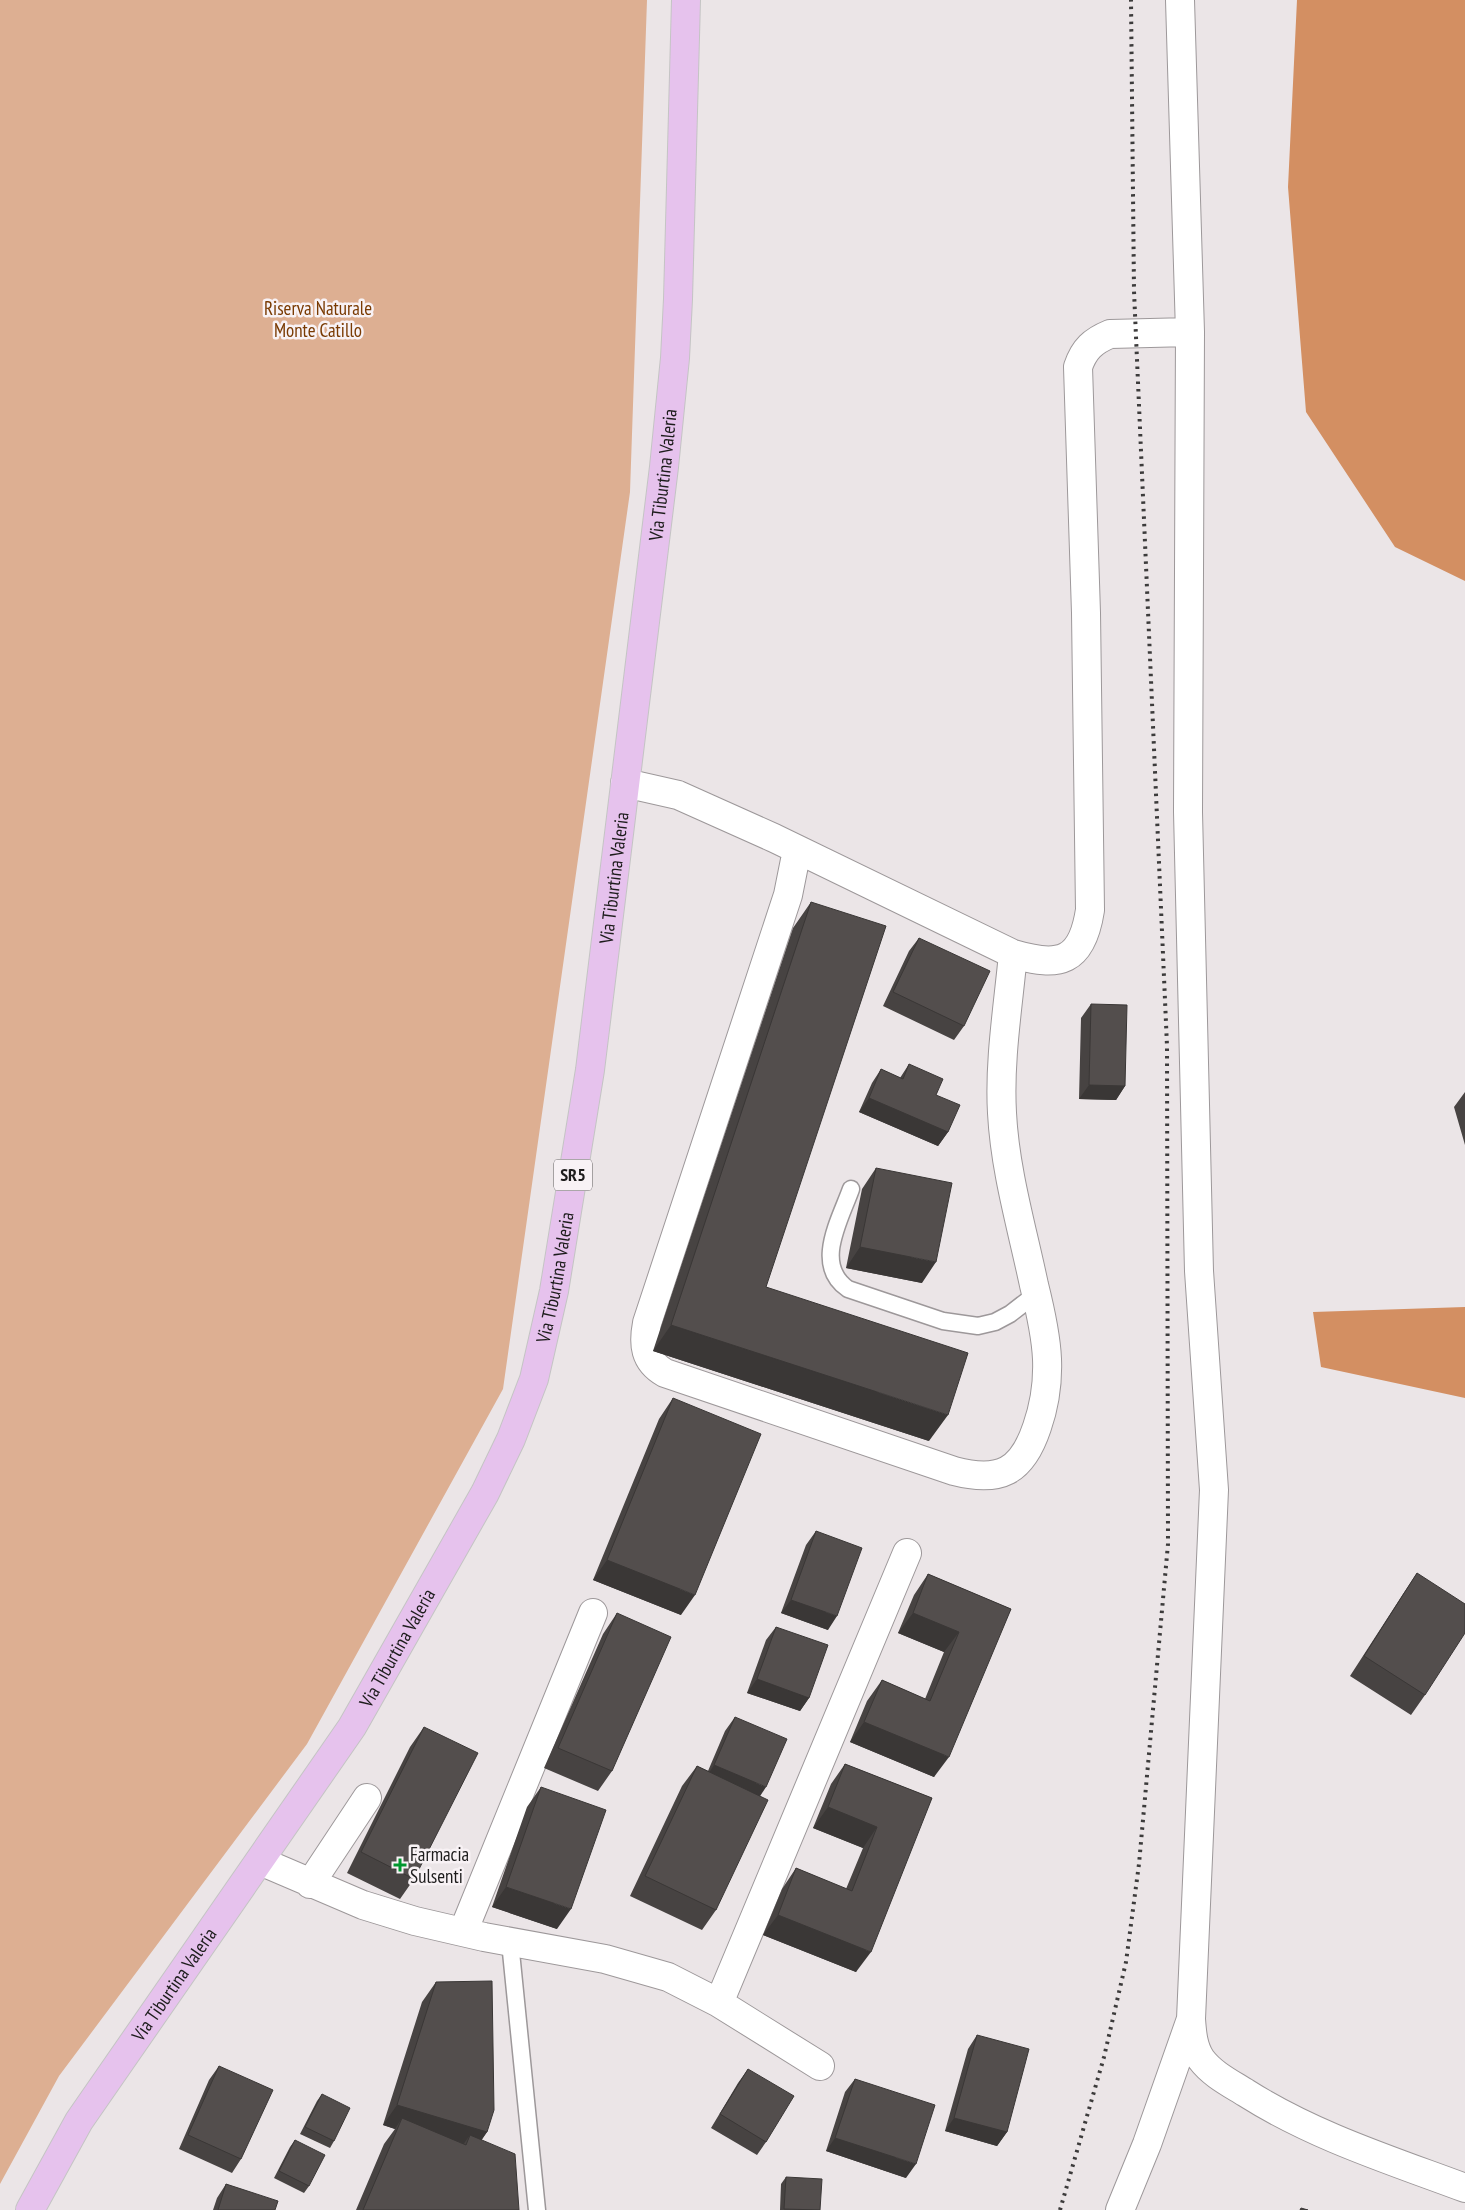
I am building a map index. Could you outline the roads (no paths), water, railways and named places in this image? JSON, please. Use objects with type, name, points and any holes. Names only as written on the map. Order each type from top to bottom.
[{"type":"main road","name":"Via Tiburtina Valeria","points":[[35,2209],[79,2121],[352,1727],[471,1520],[511,1439],[534,1379],[554,1291],[590,1070],[663,477],[675,358],[686,0]]},
{"type":"street","points":[[1180,0],[1190,332],[1188,812],[1199,1271],[1214,1490],[1191,2019],[1194,2041],[1202,2061],[1218,2076],[1263,2104],[1336,2140],[1465,2188]]},
{"type":"street","points":[[625,783],[678,796],[797,850],[1013,954],[1043,961],[1055,961],[1067,957],[1076,951],[1083,940],[1090,910],[1086,613],[1078,367],[1082,355],[1089,347],[1098,339],[1110,334],[1190,332]]},
{"type":"street","points":[[797,850],[788,895],[648,1323],[645,1335],[646,1356],[657,1369],[665,1373],[954,1471],[980,1476],[993,1475],[1004,1472],[1021,1461],[1033,1441],[1043,1410],[1047,1387],[1047,1358],[1036,1294],[1008,1163],[1002,1113],[1003,1067],[1013,954]]},
{"type":"street","points":[[719,2003],[907,1553]]},
{"type":"street","points":[[463,1932],[593,1613]]},
{"type":"street","points":[[310,1884],[367,1798]]},
{"type":"street","points":[[260,1861],[310,1884],[363,1905],[414,1921],[510,1942],[605,1959],[636,1967],[682,1983],[719,2003],[820,2066]]},
{"type":"street","points":[[1120,2210],[1147,2144],[1191,2019]]},
{"type":"lane","points":[[851,1189],[830,1254],[833,1274],[848,1289],[943,1321],[978,1326],[995,1322],[1010,1314],[1036,1294]]},
{"type":"lane","points":[[510,1942],[537,2210]]},
{"type":"railway","points":[[1060,2210],[1104,2057],[1126,1962],[1139,1864],[1168,1544],[1167,1046],[1134,291],[1131,0]]},
{"type":"place","name":"Farmacia Sulsenti","points":[[400,1865]]},
{"type":"park label","name":"Riserva Naturale Monte Catillo","points":[[318,319]]}]
